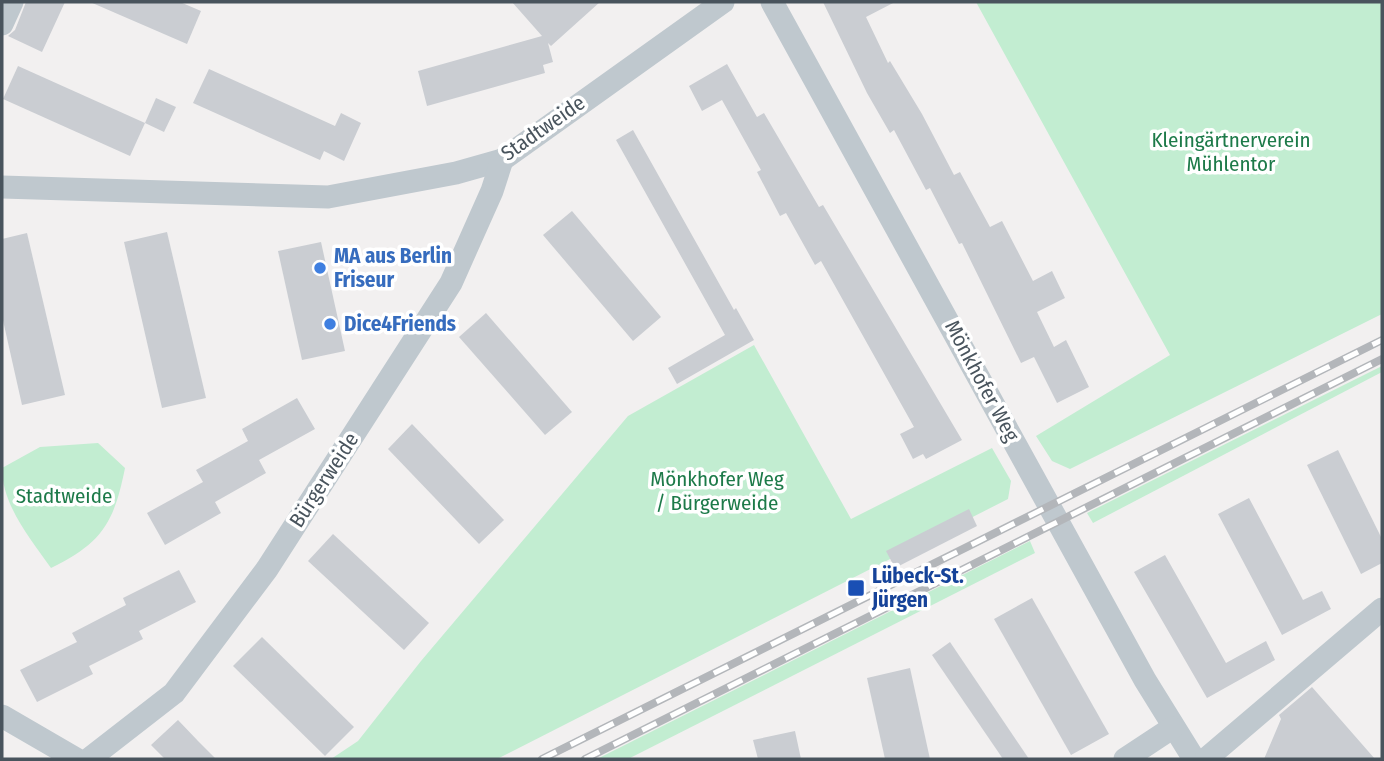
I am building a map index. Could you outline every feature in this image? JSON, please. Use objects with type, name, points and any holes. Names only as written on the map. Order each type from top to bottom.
[{"type":"street","points":[[2,24],[12,2]]},
{"type":"street","name":"Stadtweide","points":[[2,187],[328,197],[456,173],[502,160],[723,2]]},
{"type":"street","name":"Mönkhofer Weg","points":[[772,2],[1172,728],[1194,759]]},
{"type":"street","name":"Bürgerweide","points":[[89,759],[174,693],[267,569],[451,283],[492,191],[502,160]]},
{"type":"street","points":[[1206,759],[1382,609]]},
{"type":"street","points":[[2,716],[76,759]]},
{"type":"street","points":[[1125,759],[1172,728]]},
{"type":"green space","name":"Kleingärtnerverein Mühlentor","points":[[976,2],[1382,2],[1382,314],[1070,469],[1052,461],[1036,436],[1170,355]]},
{"type":"green space","name":"Mönkhofer Weg / Bürgerweide","points":[[754,345],[851,519],[992,448],[1011,481],[1008,499],[497,759],[331,759],[358,741],[421,661],[628,416]]},
{"type":"green space","points":[[1382,366],[1382,372],[1093,523],[1087,513]]},
{"type":"green space","name":"Stadtweide","points":[[98,443],[125,468],[116,503],[103,529],[94,540],[83,550],[51,568],[12,508],[3,482],[2,468],[40,447]]},
{"type":"green space","points":[[1030,541],[1035,553],[628,759],[597,759]]},
{"type":"building","points":[[26,2],[65,2],[42,52],[8,36],[15,30]]},
{"type":"building","points":[[90,2],[180,2],[201,11],[187,44]]},
{"type":"building","points":[[512,2],[600,2],[551,46],[548,43],[553,62],[543,65],[545,73],[427,106],[418,71],[542,36]]},
{"type":"building","points":[[823,2],[895,2],[866,17],[888,63],[890,61],[922,114],[954,175],[960,172],[990,227],[1002,221],[1033,281],[1052,271],[1065,298],[1037,312],[1054,347],[1066,340],[1089,387],[1057,403],[1034,357],[1021,363],[962,243],[959,244],[930,188],[926,190],[894,130],[890,133],[867,93]]},
{"type":"building","points":[[727,64],[757,117],[764,113],[819,207],[823,205],[962,440],[926,459],[923,454],[913,459],[900,434],[914,427],[821,261],[815,265],[786,213],[780,216],[757,172],[761,170],[722,100],[702,111],[689,86]]},
{"type":"building","points":[[18,66],[145,123],[130,156],[3,99]]},
{"type":"building","points":[[209,69],[335,126],[341,113],[361,123],[344,161],[324,151],[320,160],[193,103]]},
{"type":"building","points":[[156,98],[176,107],[164,132],[145,123]]},
{"type":"building","points":[[633,130],[734,310],[736,308],[754,340],[677,384],[668,368],[725,335],[616,140]]},
{"type":"building","points":[[572,211],[661,317],[633,341],[543,235]]},
{"type":"building","points":[[167,232],[206,398],[162,408],[124,242]]},
{"type":"building","points":[[27,233],[65,395],[22,405],[2,316],[2,239]]},
{"type":"building","points":[[321,242],[345,351],[302,360],[278,251]]},
{"type":"building","points":[[486,313],[572,412],[545,435],[459,337]]},
{"type":"building","points":[[297,398],[315,429],[259,460],[266,473],[215,502],[221,513],[165,545],[147,513],[203,482],[196,470],[248,441],[242,429]]},
{"type":"building","points":[[412,424],[504,520],[479,544],[388,449]]},
{"type":"building","points":[[1338,450],[1382,539],[1382,563],[1361,574],[1307,465]]},
{"type":"building","points":[[1249,498],[1303,600],[1322,591],[1331,609],[1282,635],[1218,514]]},
{"type":"building","points":[[969,509],[977,526],[895,568],[886,551]]},
{"type":"building","points":[[333,534],[429,623],[404,650],[308,561]]},
{"type":"building","points":[[1165,555],[1226,663],[1266,641],[1275,660],[1207,698],[1134,572]]},
{"type":"building","points":[[179,570],[196,602],[139,631],[143,639],[89,666],[93,674],[37,702],[20,670],[77,642],[72,633],[126,605],[123,598]]},
{"type":"building","points":[[1032,598],[1109,734],[1071,755],[994,619]]},
{"type":"building","points":[[262,637],[354,727],[325,756],[233,666]]},
{"type":"building","points":[[950,642],[1029,759],[1003,759],[932,655]]},
{"type":"building","points":[[910,668],[930,759],[885,759],[867,678]]},
{"type":"building","points":[[1312,687],[1375,759],[1264,759],[1281,719],[1279,715]]},
{"type":"building","points":[[178,720],[216,759],[165,759],[151,745]]},
{"type":"building","points":[[795,731],[801,759],[758,759],[753,740]]},
{"type":"railway","points":[[542,759],[1382,340]]},
{"type":"railway","points":[[585,759],[1382,359]]},
{"type":"place","name":"MA aus Berlin Friseur","points":[[320,268]]},
{"type":"place","name":"Dice4Friends","points":[[330,324]]},
{"type":"place","name":"Lübeck-St. Jürgen","points":[[856,588]]}]
